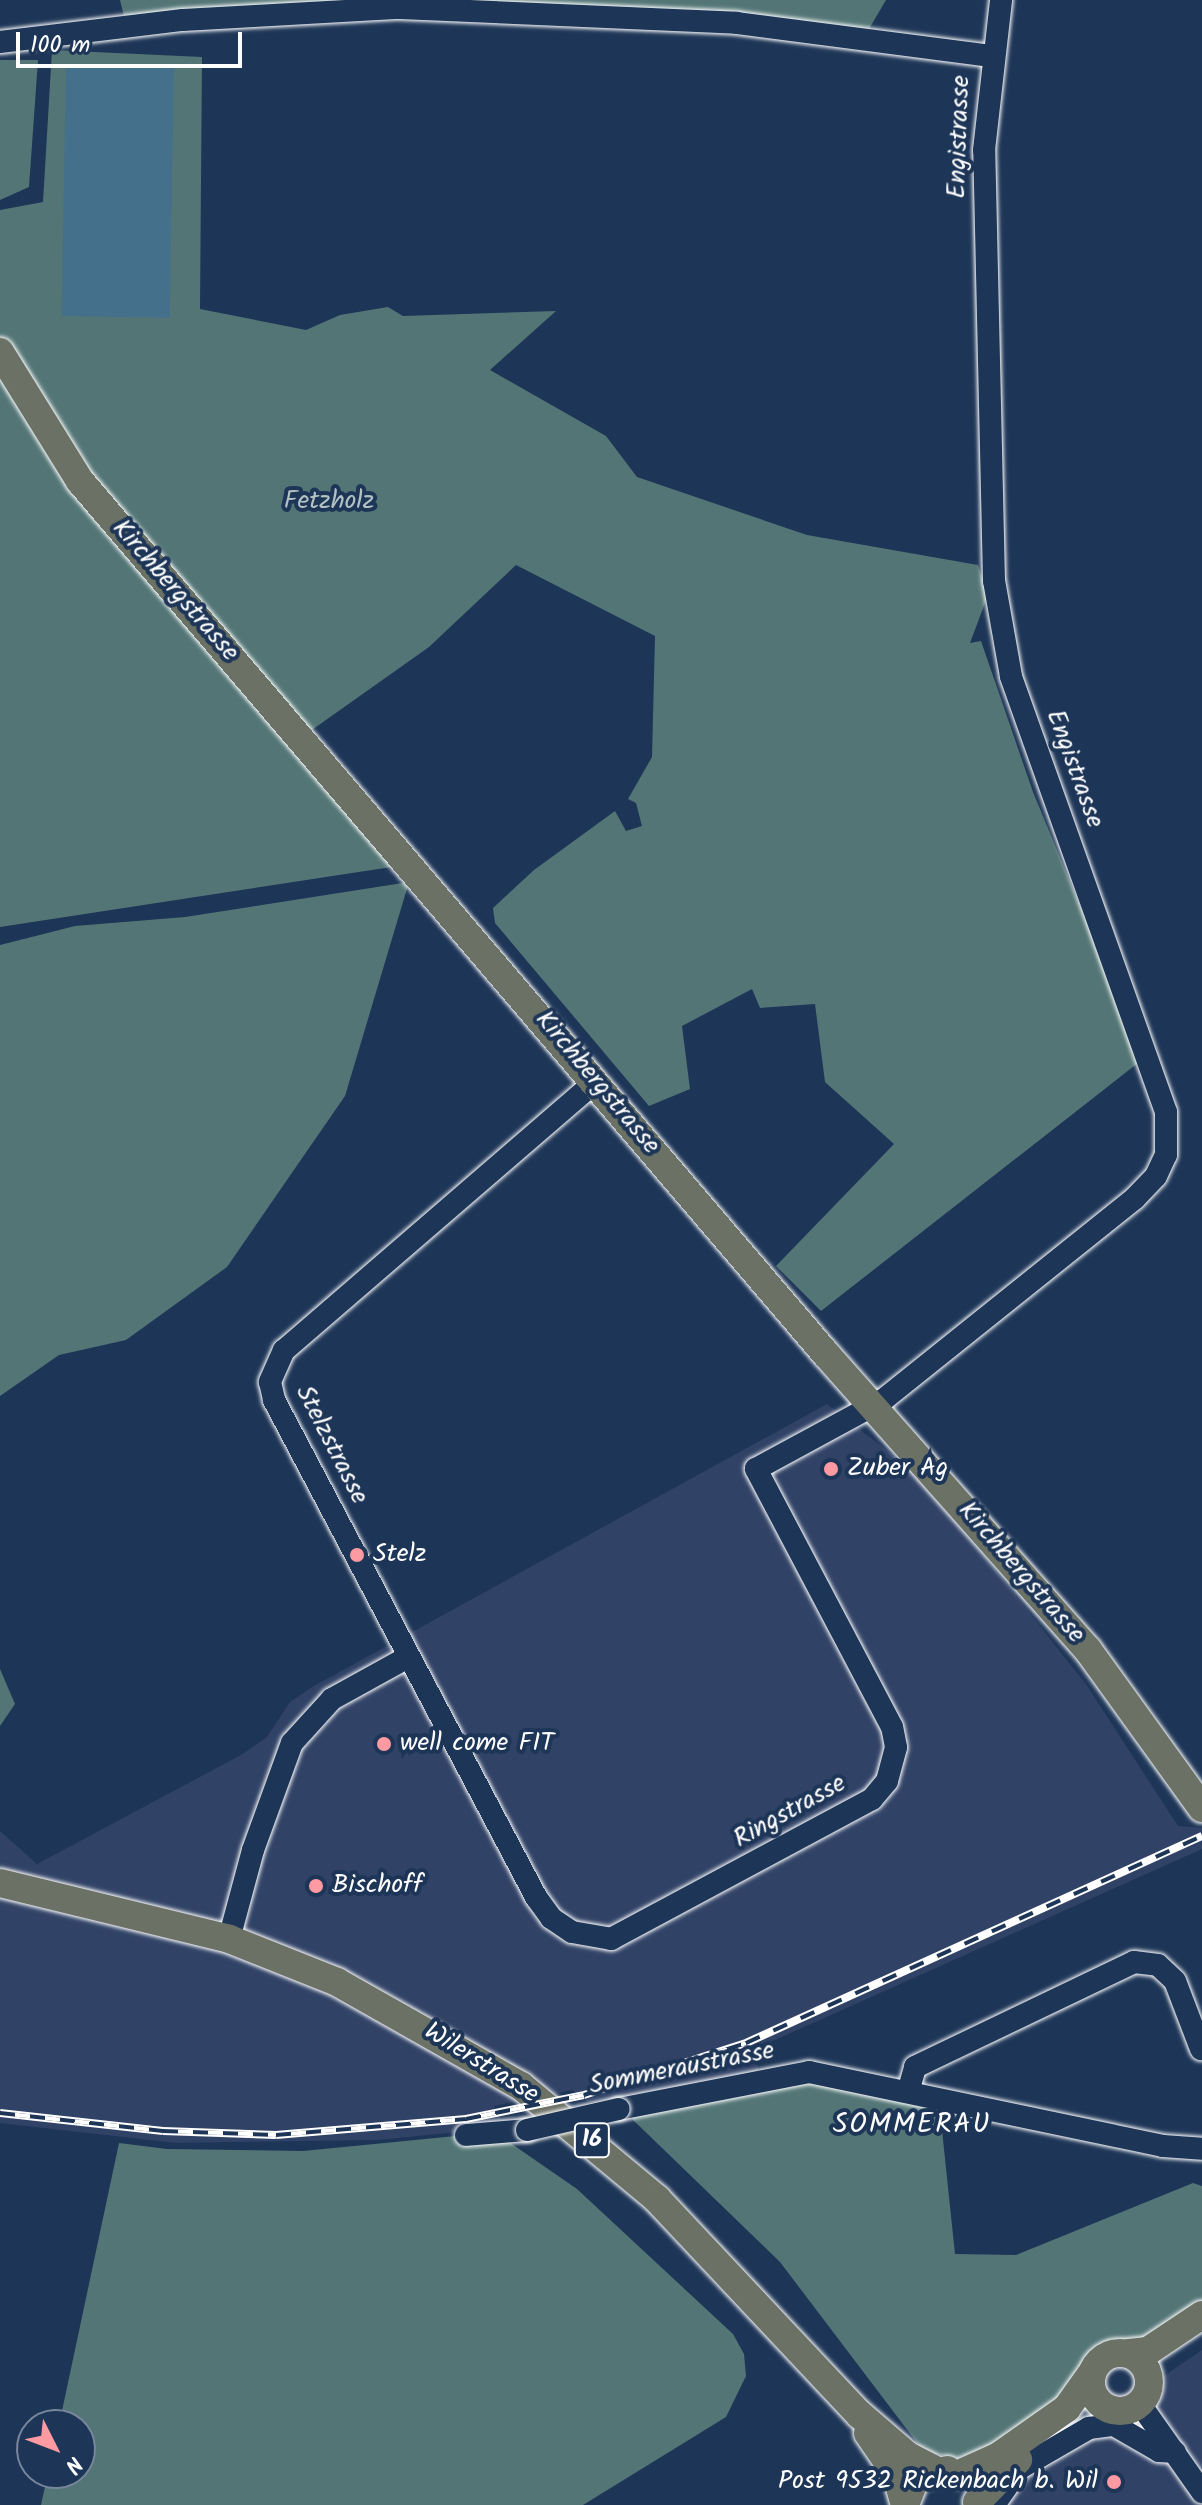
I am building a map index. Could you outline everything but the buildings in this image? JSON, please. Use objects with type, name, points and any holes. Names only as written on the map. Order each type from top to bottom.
[{"type":"main road","name":"Kirchbergstrasse","points":[[0,352],[80,481],[872,1407],[1088,1650],[1202,1808]]},
{"type":"main road","name":"Wilerstrasse","points":[[1,1887],[229,1939],[337,1982],[521,2086],[657,2199],[859,2414],[908,2456],[947,2472]]},
{"type":"main road","points":[[905,2505],[914,2482],[999,2456],[1067,2408],[1108,2355],[1148,2351],[1202,2315]]},
{"type":"main road","points":[[947,2472],[982,2504],[993,2480],[1058,2432],[1086,2414],[1112,2410],[1144,2397],[1168,2360],[1202,2335]]},
{"type":"main road","points":[[1129,2353],[1148,2370],[1144,2397]]},
{"type":"main road","points":[[1092,2373],[1095,2398],[1112,2410]]},
{"type":"main road","name":"Wilerstrasse","points":[[859,2414],[873,2443],[896,2474],[905,2505]]},
{"type":"street","name":"Engistrasse","points":[[872,1407],[1135,1198],[1156,1176],[1166,1155],[1169,1130],[1011,676],[994,581],[984,150],[992,56],[1001,0]]},
{"type":"street","points":[[0,42],[183,20],[400,8],[737,23],[992,56]]},
{"type":"street","name":"Stelzstrasse","points":[[408,1657],[274,1400],[270,1382],[274,1365],[284,1350],[595,1082]]},
{"type":"street","name":"Ringstrasse","points":[[408,1657],[551,1918],[589,1937],[611,1939],[633,1930],[872,1799],[887,1781],[896,1747],[892,1727],[756,1469],[872,1407]]},
{"type":"street","points":[[229,1939],[253,1850],[292,1743],[332,1699],[408,1657]]},
{"type":"street","points":[[908,2092],[915,2067],[1134,1962],[1158,1965],[1175,1981],[1201,2049]]},
{"type":"street","name":"Sommeraustrasse","points":[[466,2135],[527,2130],[809,2072],[1163,2146],[1202,2149]]},
{"type":"street","points":[[1144,2397],[1202,2492]]},
{"type":"street","points":[[982,2504],[1020,2468],[1089,2428],[1114,2425],[1133,2431],[1159,2451],[1175,2452]]},
{"type":"shaded area","points":[[66,66],[174,68],[170,318],[62,316]]},
{"type":"shaded area","points":[[827,1404],[920,1476],[1086,1684],[1178,1826],[1202,1828],[1202,1849],[755,2049],[759,2073],[618,2103],[588,2102],[572,2090],[494,2106],[505,2127],[379,2140],[176,2143],[0,2123],[0,1831],[37,1864],[241,1755],[267,1737],[290,1702],[312,1687]]},
{"type":"shaded area","points":[[1202,2350],[1202,2505],[1001,2505],[1015,2477]]},
{"type":"green space","points":[[120,0],[886,0],[869,29],[340,6],[124,16]]},
{"type":"green space","name":"Fetzholz","points":[[52,50],[202,57],[200,309],[306,330],[340,315],[388,307],[403,316],[556,311],[490,370],[606,436],[637,477],[807,535],[978,565],[988,595],[970,643],[981,641],[1033,792],[1143,1059],[821,1311],[776,1266],[894,1144],[825,1082],[815,1004],[760,1008],[752,989],[682,1026],[690,1089],[649,1106],[495,923],[493,908],[534,870],[615,811],[626,831],[642,826],[636,803],[628,799],[652,757],[655,636],[516,565],[429,647],[309,732],[411,864],[0,927],[0,210],[43,202]]},
{"type":"green space","points":[[0,60],[38,60],[29,187],[0,200]]},
{"type":"green space","points":[[409,882],[345,1096],[227,1267],[126,1340],[59,1355],[0,1396],[0,945],[75,926],[185,917]]},
{"type":"green space","points":[[0,1669],[15,1704],[0,1726]]},
{"type":"green space","points":[[811,2081],[940,2111],[955,2254],[1016,2255],[1193,2183],[1202,2186],[1202,2304],[1146,2341],[1099,2352],[1069,2396],[971,2460],[924,2452],[780,2262],[630,2117]]},
{"type":"green space","points":[[466,2135],[509,2142],[577,2189],[733,2334],[744,2354],[746,2376],[726,2417],[583,2505],[41,2505],[44,2489],[96,2489],[96,2409],[62,2409],[119,2143],[167,2149],[303,2151]]},
{"type":"railway","points":[[0,2113],[163,2131],[276,2135],[466,2119],[584,2095],[746,2043],[1202,1836]]},
{"type":"place","name":"Zuber Ag","points":[[831,1469]]},
{"type":"place","name":"Stelz","points":[[357,1555]]},
{"type":"place","name":"well come FIT","points":[[384,1744]]},
{"type":"place","name":"Bischoff","points":[[316,1886]]},
{"type":"place","name":"Post 9532 Rickenbach b. Wil","points":[[1114,2482]]},
{"type":"district","name":"SOMMERAU","points":[[912,2125]]}]
